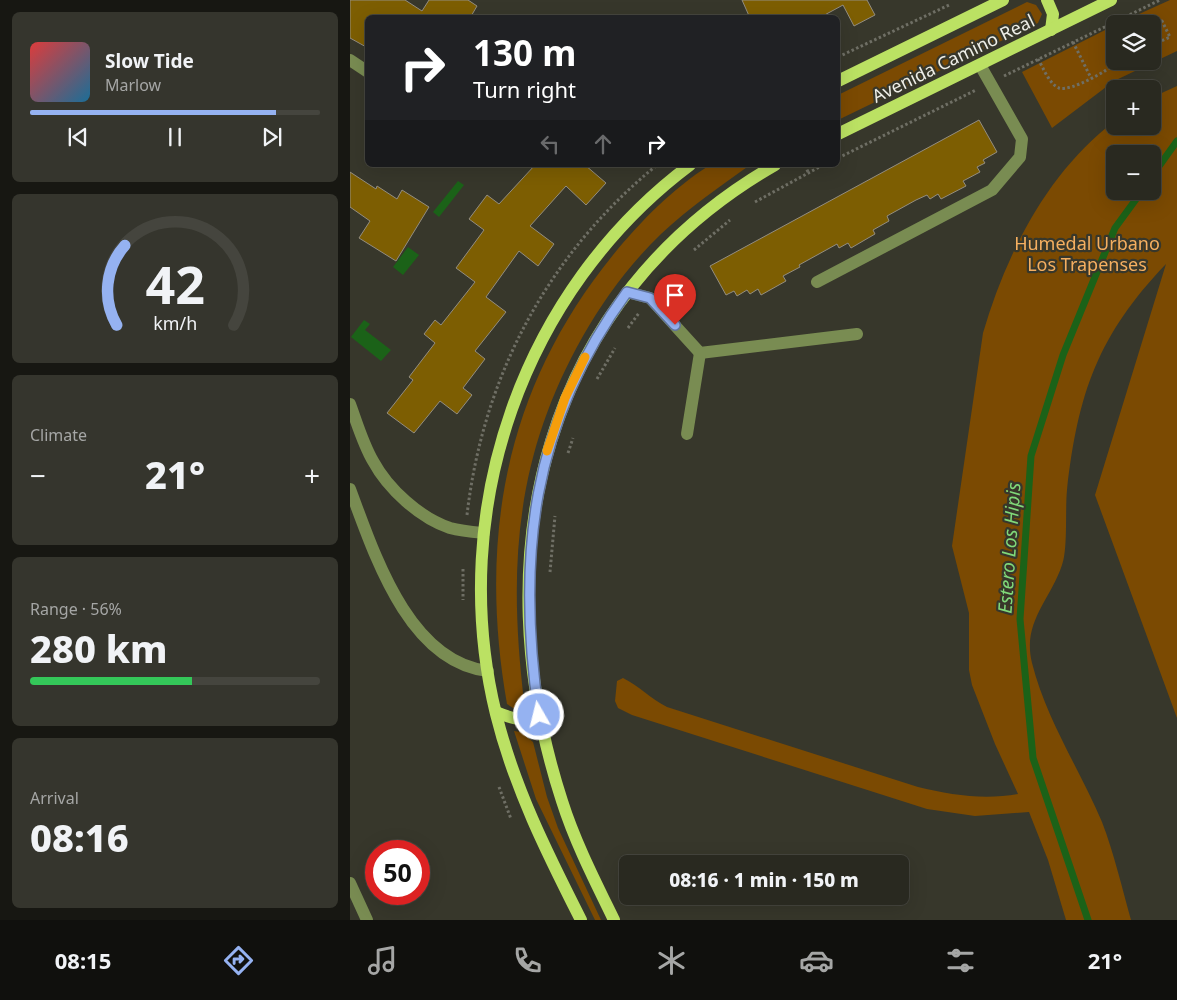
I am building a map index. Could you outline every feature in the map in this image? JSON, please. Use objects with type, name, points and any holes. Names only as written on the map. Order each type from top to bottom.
[{"type":"main road","name":"Avenida Camino Real","points":[[840,80],[1003,0]]},
{"type":"main road","points":[[1047,0],[1053,14],[1051,30]]},
{"type":"main road","name":"Avenida Camino Real","points":[[840,133],[1111,0]]},
{"type":"main road","points":[[581,920],[521,794],[510,765],[496,712],[488,671],[482,602],[484,533],[496,464],[507,422],[522,381],[558,310],[611,237],[641,205],[688,167]]},
{"type":"main road","points":[[614,920],[575,839],[562,802],[539,715],[530,639],[529,595],[530,551],[542,470],[557,419],[574,378],[599,332],[627,292],[662,250],[699,216],[731,192],[773,167]]},
{"type":"main road","points":[[496,712],[515,720],[526,720],[539,715]]},
{"type":"street","points":[[350,60],[365,70]]},
{"type":"street","points":[[817,282],[992,190],[1020,157],[1022,139],[980,65]]},
{"type":"street","points":[[627,292],[650,298],[700,353]]},
{"type":"street","points":[[700,353],[857,334]]},
{"type":"street","points":[[687,434],[700,353]]},
{"type":"street","points":[[350,404],[373,463],[392,487],[418,509],[441,524],[457,530],[484,533]]},
{"type":"street","points":[[350,490],[381,569],[403,608],[439,650],[470,668],[488,671]]},
{"type":"street","points":[[350,883],[367,920]]},
{"type":"path","points":[[840,56],[953,3]]},
{"type":"path","points":[[1161,21],[1170,37],[1161,41]]},
{"type":"path","points":[[1074,42],[1091,78]]},
{"type":"path","points":[[1038,59],[1052,83],[1058,88],[1069,89],[1108,70]]},
{"type":"path","points":[[806,167],[808,172]]},
{"type":"path","points":[[747,207],[819,167]]},
{"type":"path","points":[[690,253],[731,219]]},
{"type":"path","points":[[627,329],[650,298]]},
{"type":"path","points":[[595,384],[617,345]]},
{"type":"path","points":[[566,460],[575,433]]},
{"type":"path","points":[[550,579],[555,513]]},
{"type":"green space","points":[[1170,0],[1177,0],[1177,51],[1161,59],[1161,15],[1137,15]]},
{"type":"green space","points":[[1027,2],[1036,5],[1042,14],[1038,23],[840,119],[840,94]]},
{"type":"green space","points":[[1106,30],[1106,70],[1137,70],[1116,80],[1106,80],[1106,87],[1052,128],[1022,72]]},
{"type":"green space","name":"Humedal Urbano Los Trapenses","points":[[1177,86],[1177,718],[1095,495],[1166,264],[1123,316],[1095,367],[1085,395],[1072,455],[1067,490],[1064,558],[1057,578],[1034,623],[1030,648],[1038,684],[1054,724],[1102,822],[1131,920],[1066,920],[1048,860],[1029,812],[975,816],[927,809],[632,715],[618,708],[615,701],[617,681],[623,678],[667,707],[918,787],[980,797],[1018,794],[995,744],[972,685],[969,670],[969,613],[952,546],[983,333],[993,303],[1017,244],[1032,216],[1069,164],[1106,128],[1106,135],[1161,135],[1161,93]]},
{"type":"green space","points":[[707,167],[747,167],[672,224],[628,270],[609,295],[583,336],[560,381],[543,425],[530,469],[522,513],[518,558],[517,604],[524,701],[521,708],[513,708],[507,704],[499,643],[496,583],[499,524],[509,467],[524,412],[547,358],[576,306],[613,255],[634,230],[670,195]]},
{"type":"green space","points":[[514,731],[521,732],[533,742],[547,797],[558,828],[601,920],[595,920],[536,799]]},
{"type":"shaded area","points":[[458,181],[464,185],[439,217],[433,212]]},
{"type":"shaded area","points":[[408,247],[419,255],[403,275],[393,267]]},
{"type":"shaded area","points":[[364,320],[370,324],[365,330],[391,350],[381,361],[351,337]]},
{"type":"building","points":[[350,0],[405,0],[422,11],[429,0],[468,0],[477,6],[472,15],[365,15],[365,46],[350,38]]},
{"type":"building","points":[[742,0],[867,0],[875,15],[854,26],[843,5],[825,15],[749,15]]},
{"type":"building","points":[[979,120],[997,152],[983,160],[985,163],[977,167],[980,172],[963,181],[966,186],[941,199],[938,194],[930,199],[927,195],[916,200],[887,216],[889,221],[873,230],[875,234],[851,248],[848,243],[839,248],[837,244],[799,265],[800,267],[783,276],[786,281],[761,295],[758,289],[750,294],[747,290],[737,296],[734,291],[726,295],[710,266]]},
{"type":"building","points":[[533,167],[587,167],[606,183],[586,205],[566,186],[530,226],[554,244],[538,266],[519,251],[486,297],[506,312],[475,351],[485,359],[463,388],[472,395],[457,414],[440,401],[414,433],[387,413],[413,380],[409,377],[435,343],[424,334],[435,320],[441,325],[475,282],[456,268],[484,230],[469,219],[487,195],[499,204]]},
{"type":"building","points":[[350,172],[376,189],[377,186],[397,199],[402,190],[429,207],[396,261],[359,238],[370,221],[350,207]]},
{"type":"waterway","name":"Estero Los Hipis","points":[[1161,163],[1177,141]]},
{"type":"waterway","name":"Estero Los Hipis","points":[[1088,920],[1033,758],[1020,619],[1031,456],[1063,355],[1115,228],[1135,200]]},
{"type":"slow traffic","points":[[547,451],[565,398],[585,357]]},
{"type":"route","points":[[539,715],[530,639],[530,551],[538,489],[557,419],[586,355],[599,332],[627,292],[650,298],[675,325]]}]
